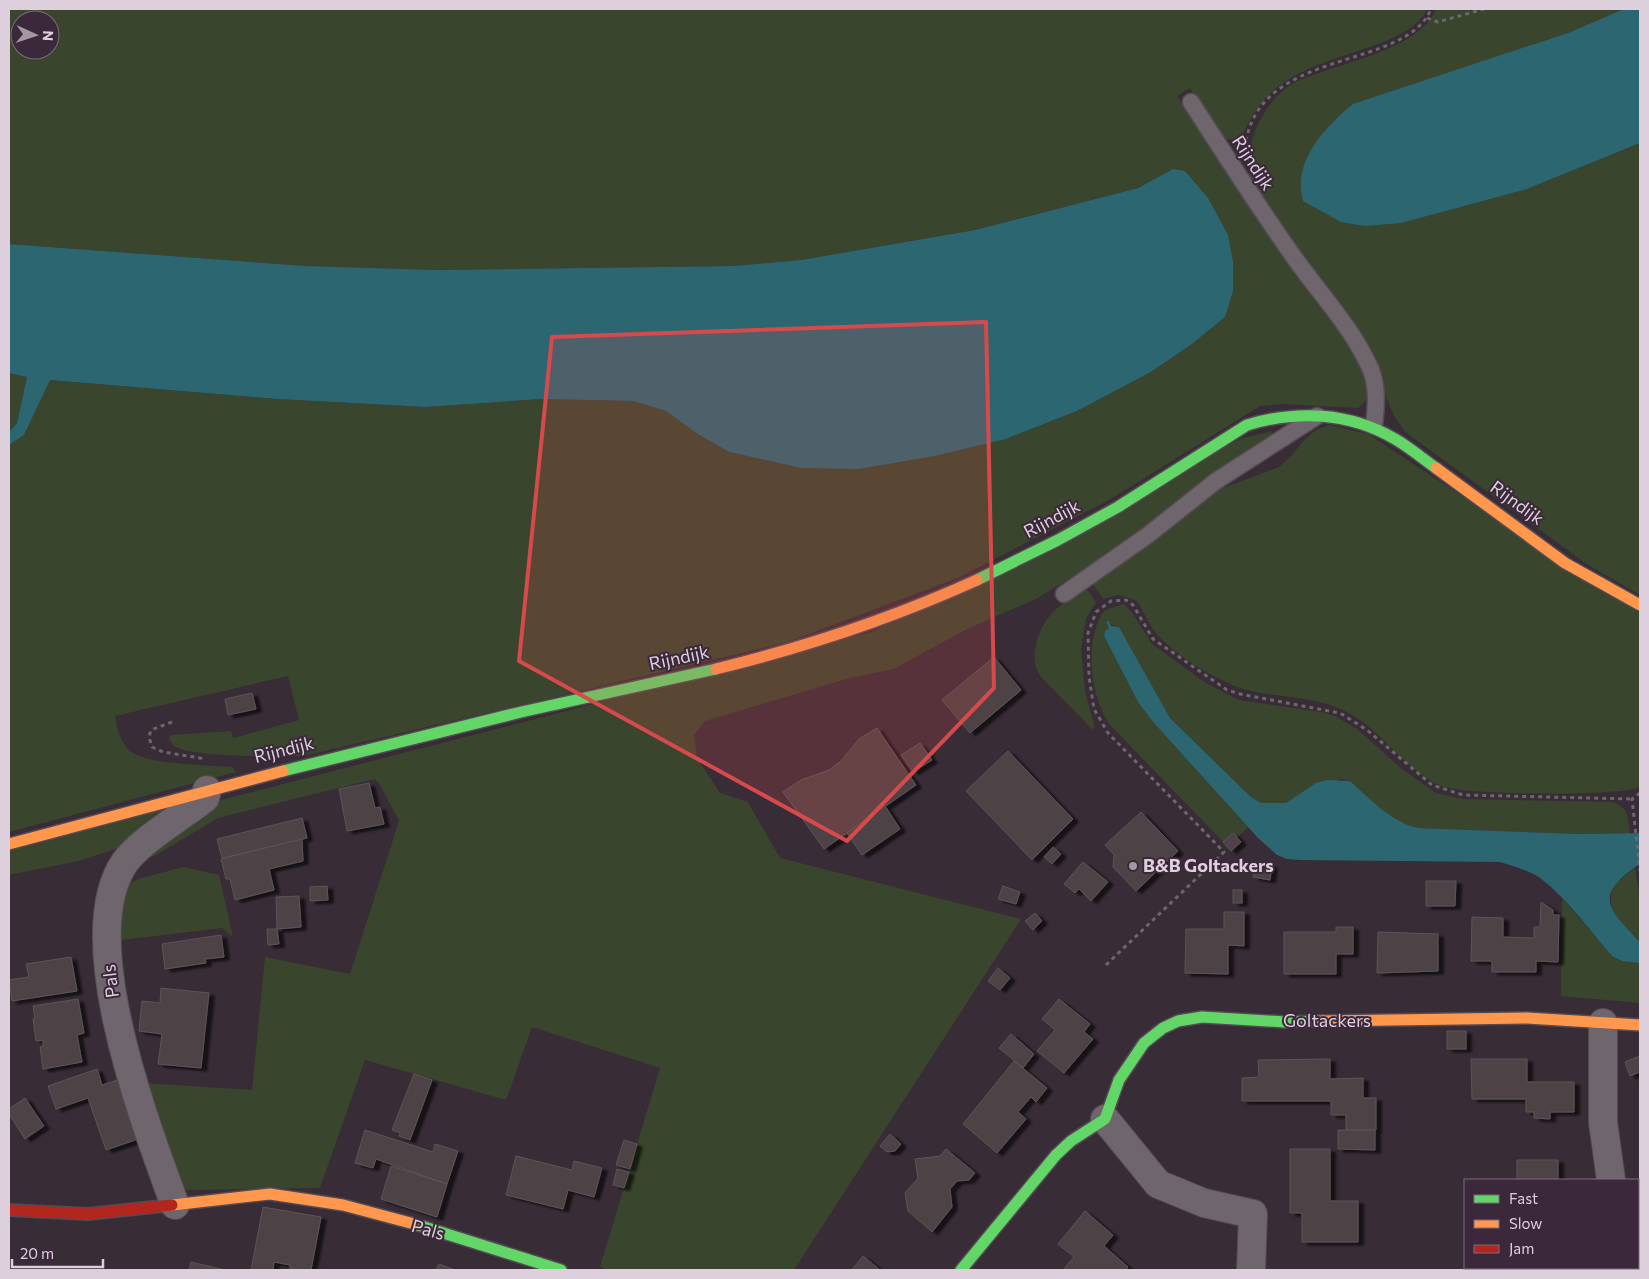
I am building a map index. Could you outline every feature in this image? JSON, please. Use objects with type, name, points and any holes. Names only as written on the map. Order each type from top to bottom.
[{"type":"street","name":"Rijndijk","points":[[9,844],[207,790],[524,712],[714,671],[868,625],[1002,568],[1116,508],[1246,426],[1267,418],[1287,415],[1343,416],[1374,426],[1396,439],[1565,563],[1640,605]]},
{"type":"street","name":"Pals","points":[[175,1205],[121,1040],[112,994],[107,942],[107,910],[112,889],[126,860],[151,838],[205,798],[207,790]]},
{"type":"street","name":"Goltackers","points":[[1105,1119],[1118,1080],[1144,1043],[1163,1028],[1178,1021],[1202,1018],[1285,1022],[1527,1018],[1640,1025]]},
{"type":"street","points":[[1603,1023],[1603,1122],[1610,1179]]},
{"type":"street","points":[[961,1270],[1056,1155],[1071,1141],[1105,1119],[1158,1184],[1204,1203],[1253,1214],[1252,1270]]},
{"type":"street","name":"Pals","points":[[9,1210],[88,1214],[270,1194],[317,1199],[424,1228],[560,1270]]},
{"type":"lane","name":"Rijndijk","points":[[1191,102],[1242,184],[1356,342],[1371,371],[1374,383],[1376,407],[1374,426]]},
{"type":"lane","points":[[1064,594],[1148,535],[1216,481],[1319,415]]},
{"type":"path","points":[[1242,184],[1246,139],[1252,122],[1270,97],[1293,80],[1411,34],[1427,18],[1431,9]]},
{"type":"path","points":[[1427,18],[1438,22],[1484,9]]},
{"type":"path","points":[[1106,965],[1224,852],[1108,733],[1094,709],[1088,677],[1088,633],[1096,612],[1111,600],[1126,600],[1133,606],[1153,639],[1221,686],[1240,694],[1340,713],[1367,730],[1416,774],[1432,785],[1448,792],[1463,795],[1632,799],[1640,793]]},
{"type":"path","points":[[172,722],[151,730],[149,737],[152,746],[163,752],[208,759]]},
{"type":"path","points":[[1632,799],[1632,814],[1640,871]]},
{"type":"highlighted area","points":[[986,322],[994,688],[847,841],[519,661],[552,337]]},
{"type":"green space","points":[[9,9],[1428,9],[1418,22],[1398,35],[1313,67],[1294,76],[1278,87],[1263,101],[1251,118],[1241,140],[1222,139],[1190,88],[1177,96],[1285,258],[1345,336],[1366,374],[1368,398],[1358,408],[1284,404],[1260,406],[1111,499],[960,577],[788,642],[304,756],[238,756],[200,753],[176,747],[169,738],[171,735],[231,731],[233,738],[299,720],[288,676],[115,716],[124,744],[130,751],[139,756],[179,764],[232,767],[236,772],[9,832],[9,445],[24,435],[49,380],[278,399],[425,407],[541,399],[633,401],[666,411],[696,433],[729,452],[801,468],[935,456],[1006,439],[1077,411],[1151,372],[1192,344],[1225,317],[1228,235],[1173,169],[1138,188],[975,230],[801,260],[735,266],[438,270],[306,266],[9,244]]},
{"type":"green space","points":[[1436,9],[1624,9],[1568,33],[1527,189],[1640,143],[1640,595],[1588,565],[1405,432],[1394,416],[1383,389],[1250,178],[1249,159],[1255,132],[1260,120],[1282,91],[1294,83],[1311,76],[1394,46],[1412,36],[1426,24]]},
{"type":"green space","points":[[9,373],[27,377],[17,423],[9,432]]},
{"type":"green space","points":[[1329,425],[1368,434],[1640,613],[1640,787],[1604,792],[1541,794],[1479,791],[1441,786],[1427,779],[1369,727],[1343,710],[1321,702],[1251,691],[1226,682],[1199,668],[1163,641],[1152,628],[1135,600],[1119,595],[1103,599],[1092,583],[1218,490],[1277,468],[1312,433]]},
{"type":"green space","points":[[1272,431],[1271,435],[1126,544],[1036,599],[965,630],[894,669],[850,678],[705,721],[694,735],[697,758],[720,793],[748,802],[780,858],[1021,919],[794,1270],[610,1270],[600,1267],[660,1068],[532,1027],[506,1100],[365,1060],[320,1188],[186,1190],[180,1186],[143,1083],[252,1090],[265,957],[350,974],[399,821],[375,779],[218,818],[156,855],[144,859],[213,802],[872,632],[1240,439]]},
{"type":"green space","points":[[1086,588],[1096,602],[1086,619],[1081,649],[1085,691],[1094,724],[1093,730],[1042,678],[1037,670],[1034,659],[1039,634],[1048,618],[1061,605]]},
{"type":"green space","points":[[1124,604],[1133,614],[1152,644],[1206,683],[1239,700],[1321,712],[1335,716],[1357,729],[1402,769],[1436,793],[1463,799],[1612,802],[1625,810],[1630,833],[1579,834],[1418,828],[1390,815],[1350,781],[1341,779],[1286,803],[1261,803],[1251,797],[1170,718],[1119,627],[1106,623],[1109,628],[1104,636],[1138,702],[1153,722],[1248,827],[1228,847],[1110,725],[1103,713],[1094,684],[1092,668],[1094,636],[1098,622],[1105,610]]},
{"type":"green space","points":[[189,801],[133,843],[79,861],[9,875],[9,851]]},
{"type":"green space","points":[[184,867],[219,875],[233,937],[222,928],[113,941],[125,885],[138,879]]},
{"type":"green space","points":[[1635,868],[1640,897],[1640,942],[1621,924],[1611,904],[1613,885]]},
{"type":"green space","points":[[1562,898],[1612,956],[1622,961],[1640,963],[1640,1003],[1561,996]]},
{"type":"water","points":[[1624,9],[1640,9],[1640,143],[1527,189],[1401,223],[1365,226],[1341,222],[1303,201],[1302,172],[1313,146],[1332,123],[1353,104],[1568,33]]},
{"type":"water","points":[[1173,169],[1185,171],[1208,198],[1228,235],[1233,262],[1233,291],[1225,317],[1192,344],[1151,372],[1077,411],[1006,439],[935,456],[858,469],[801,468],[729,452],[696,433],[666,411],[633,401],[541,399],[425,407],[278,399],[50,380],[24,435],[9,445],[9,432],[17,423],[27,377],[9,373],[9,244],[306,266],[438,270],[735,266],[801,260],[975,230],[1138,188]]},
{"type":"water","points":[[1109,621],[1111,626],[1119,627],[1170,718],[1251,797],[1261,803],[1286,803],[1316,783],[1327,780],[1350,781],[1389,815],[1418,828],[1579,834],[1640,833],[1640,864],[1616,884],[1611,893],[1610,902],[1619,920],[1640,942],[1640,963],[1622,961],[1612,956],[1569,905],[1550,886],[1531,873],[1500,862],[1300,860],[1287,859],[1277,855],[1258,838],[1153,722],[1138,702],[1104,636],[1105,631],[1109,628],[1106,622]]},
{"type":"building","points":[[994,657],[1021,690],[970,733],[942,700]]},
{"type":"building","points":[[252,693],[256,709],[228,715],[225,699]]},
{"type":"building","points":[[877,728],[916,785],[824,849],[783,792],[801,780],[829,770],[842,760],[859,739]]},
{"type":"building","points":[[920,743],[932,760],[913,772],[901,755]]},
{"type":"building","points":[[1008,751],[1073,819],[1032,860],[966,791]]},
{"type":"building","points":[[369,783],[375,808],[380,807],[384,824],[347,831],[339,789]]},
{"type":"building","points":[[885,806],[900,829],[862,855],[847,833]]},
{"type":"building","points":[[1141,812],[1178,851],[1136,891],[1113,867],[1114,855],[1105,845]]},
{"type":"building","points":[[302,818],[307,838],[222,858],[217,839]]},
{"type":"building","points":[[1233,833],[1241,842],[1231,851],[1223,842]]},
{"type":"building","points":[[302,839],[303,861],[269,869],[274,890],[235,900],[230,879],[226,879],[221,859]]},
{"type":"building","points":[[1053,847],[1061,854],[1052,864],[1044,857]]},
{"type":"building","points":[[1083,862],[1108,882],[1091,901],[1079,889],[1075,893],[1064,884]]},
{"type":"building","points":[[1255,863],[1272,865],[1270,880],[1253,877]]},
{"type":"building","points":[[1426,881],[1456,881],[1455,906],[1426,906]]},
{"type":"building","points":[[327,886],[328,900],[310,901],[310,887]]},
{"type":"building","points":[[1003,886],[1020,892],[1016,904],[998,899]]},
{"type":"building","points":[[1233,890],[1242,890],[1242,903],[1233,903]]},
{"type":"building","points":[[299,896],[301,927],[277,929],[276,897]]},
{"type":"building","points":[[1541,902],[1553,910],[1553,915],[1559,915],[1558,962],[1536,961],[1536,972],[1492,972],[1492,961],[1471,961],[1472,917],[1503,918],[1503,937],[1534,938],[1534,927],[1540,927]]},
{"type":"building","points":[[1224,912],[1244,912],[1244,946],[1228,945],[1228,974],[1185,973],[1186,929],[1224,929]]},
{"type":"building","points":[[1035,913],[1042,921],[1033,930],[1025,921]]},
{"type":"building","points":[[1336,927],[1353,927],[1353,954],[1336,954],[1336,974],[1284,974],[1284,932],[1336,932]]},
{"type":"building","points":[[267,929],[277,929],[279,944],[268,945]]},
{"type":"building","points":[[1378,932],[1438,934],[1438,971],[1377,973]]},
{"type":"building","points":[[221,935],[224,957],[205,959],[206,963],[165,969],[162,944]]},
{"type":"building","points":[[71,957],[77,991],[12,1001],[9,980],[29,977],[26,964]]},
{"type":"building","points":[[998,968],[1010,978],[1000,990],[988,981]]},
{"type":"building","points":[[161,988],[209,993],[201,1068],[158,1064],[162,1034],[139,1031],[142,1001],[160,1003]]},
{"type":"building","points":[[78,999],[84,1033],[77,1035],[82,1062],[43,1069],[40,1047],[43,1046],[43,1040],[36,1041],[33,1006]]},
{"type":"building","points":[[1059,999],[1090,1024],[1084,1032],[1093,1039],[1064,1073],[1037,1051],[1055,1030],[1042,1019]]},
{"type":"building","points":[[1447,1031],[1466,1031],[1466,1049],[1447,1049]]},
{"type":"building","points":[[1011,1034],[1034,1054],[1023,1068],[999,1048]]},
{"type":"building","points":[[1640,1056],[1640,1072],[1630,1076],[1625,1062]]},
{"type":"building","points":[[1330,1059],[1330,1079],[1363,1078],[1363,1098],[1376,1098],[1376,1130],[1346,1130],[1346,1115],[1331,1115],[1331,1101],[1242,1101],[1242,1078],[1259,1077],[1258,1060]]},
{"type":"building","points":[[1471,1059],[1527,1059],[1527,1082],[1574,1082],[1574,1112],[1550,1112],[1550,1119],[1534,1118],[1534,1112],[1526,1112],[1526,1099],[1472,1099]]},
{"type":"building","points":[[1014,1061],[1047,1088],[1036,1102],[1031,1097],[1018,1112],[1026,1119],[997,1153],[963,1124]]},
{"type":"building","points":[[97,1069],[102,1085],[121,1079],[141,1138],[106,1150],[88,1098],[56,1109],[48,1086]]},
{"type":"building","points":[[414,1074],[432,1080],[410,1140],[399,1136],[400,1133],[392,1130]]},
{"type":"building","points":[[25,1098],[44,1126],[25,1139],[9,1114],[9,1109]]},
{"type":"building","points":[[365,1130],[433,1152],[435,1144],[458,1151],[447,1184],[376,1159],[373,1168],[355,1163]]},
{"type":"building","points":[[1338,1130],[1375,1130],[1375,1150],[1338,1149]]},
{"type":"building","points":[[890,1134],[901,1144],[895,1151],[887,1152],[880,1146]]},
{"type":"building","points":[[624,1140],[637,1144],[630,1169],[616,1165]]},
{"type":"building","points":[[946,1149],[975,1173],[969,1180],[957,1181],[950,1189],[952,1207],[932,1232],[908,1211],[905,1193],[918,1178],[915,1159],[940,1156]]},
{"type":"building","points":[[1290,1149],[1330,1149],[1330,1201],[1358,1201],[1358,1242],[1302,1242],[1302,1213],[1290,1213]]},
{"type":"building","points":[[516,1156],[572,1170],[574,1161],[602,1168],[594,1197],[568,1190],[563,1209],[506,1195]]},
{"type":"building","points":[[1517,1160],[1558,1160],[1558,1179],[1517,1179]]},
{"type":"building","points":[[391,1166],[447,1184],[437,1217],[381,1199]]},
{"type":"building","points":[[617,1169],[629,1172],[624,1188],[613,1185]]},
{"type":"building","points":[[263,1207],[321,1217],[311,1270],[290,1269],[290,1265],[274,1262],[273,1270],[251,1270]]},
{"type":"building","points":[[1085,1211],[1113,1235],[1104,1246],[1128,1267],[1126,1270],[1063,1270],[1074,1257],[1058,1244]]},
{"type":"building","points":[[863,1256],[880,1270],[852,1270]]},
{"type":"building","points":[[191,1262],[225,1270],[189,1270]]},
{"type":"building","points":[[439,1264],[455,1270],[436,1270]]},
{"type":"traffic: fast","points":[[977,580],[1058,540],[1118,507],[1247,425],[1266,420],[1285,417],[1322,416],[1360,423],[1395,439],[1436,468]]},
{"type":"traffic: fast","points":[[283,771],[521,712],[716,669]]},
{"type":"traffic: fast","points":[[961,1270],[1056,1155],[1071,1141],[1105,1119],[1119,1080],[1144,1043],[1163,1028],[1178,1021],[1202,1017],[1285,1022],[1323,1021]]},
{"type":"traffic: fast","points":[[418,1225],[561,1270]]},
{"type":"traffic: slow","points":[[1436,468],[1565,563],[1640,605]]},
{"type":"traffic: slow","points":[[716,669],[783,651],[849,630],[913,607],[977,580]]},
{"type":"traffic: slow","points":[[9,844],[283,771]]},
{"type":"traffic: slow","points":[[1323,1021],[1527,1018],[1640,1025]]},
{"type":"traffic: slow","points":[[172,1205],[270,1194],[343,1205],[418,1225]]},
{"type":"traffic: jam","points":[[9,1210],[88,1214],[172,1205]]},
{"type":"place","name":"B&B Goltackers","points":[[1133,866]]}]
